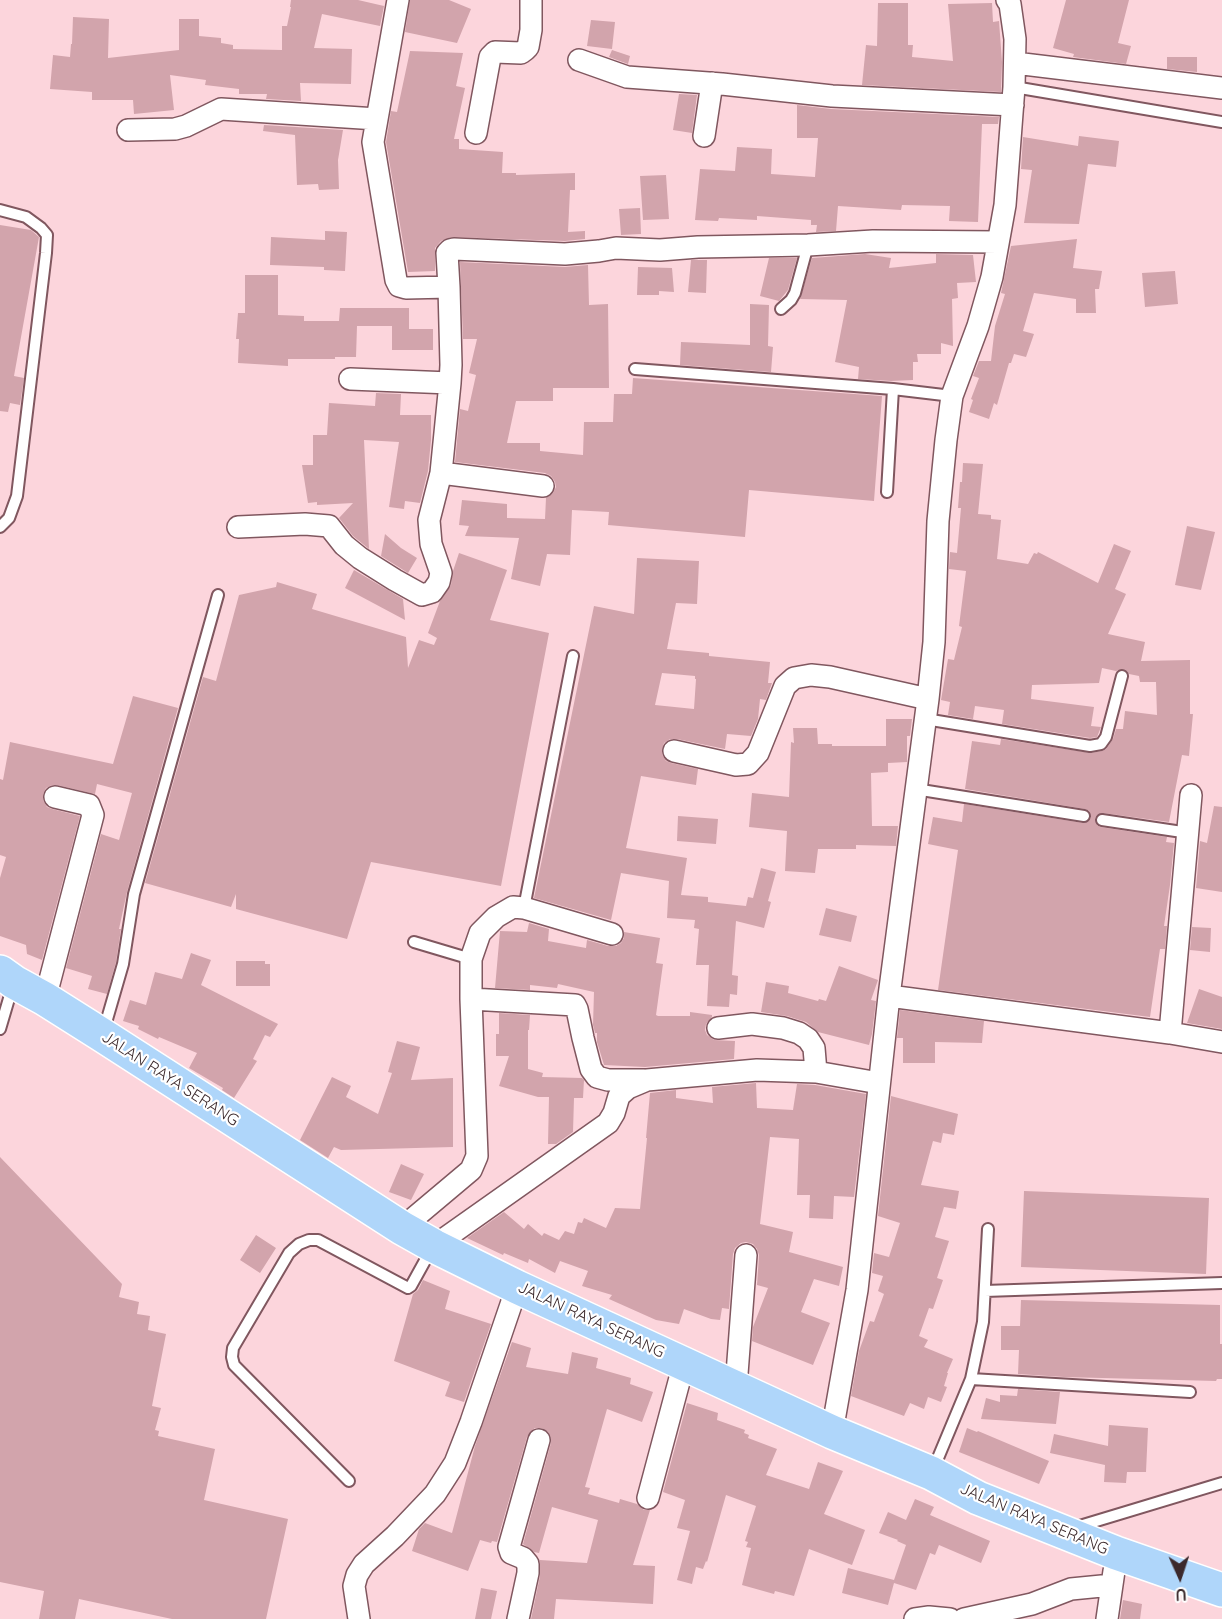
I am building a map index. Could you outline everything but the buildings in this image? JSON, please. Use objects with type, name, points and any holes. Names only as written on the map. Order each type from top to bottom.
[{"type":"highway","name":"JALAN RAYA SERANG","points":[[7,977],[102,1035],[402,1228],[517,1287],[832,1432],[932,1473],[978,1498],[1116,1553],[1222,1590]]},
{"type":"street","points":[[398,0],[374,142],[396,280],[399,286],[406,288],[449,287]]},
{"type":"street","points":[[476,133],[490,57],[495,52],[521,53],[528,47],[531,30],[531,0]]},
{"type":"street","points":[[832,1432],[858,1290],[889,996],[934,642],[938,521],[952,396],[978,326],[992,277],[1005,205],[1016,39],[1010,4],[1007,0]]},
{"type":"street","points":[[579,60],[627,77],[712,83],[832,96],[1013,96]]},
{"type":"street","points":[[1015,63],[1222,88]]},
{"type":"street","points":[[704,136],[712,83]]},
{"type":"street","points":[[128,130],[175,129],[221,109],[377,119]]},
{"type":"street","points":[[238,526],[305,524],[329,526],[344,545],[360,558],[422,595],[432,592],[439,582],[441,573],[431,544],[429,520],[441,473],[450,383],[447,253],[454,249],[565,254],[616,248],[660,250],[873,241],[998,242]]},
{"type":"street","points":[[350,379],[450,383]]},
{"type":"street","points":[[441,473],[543,486]]},
{"type":"street","points":[[674,752],[736,765],[748,764],[758,753],[785,686],[795,678],[811,675],[830,677],[926,709]]},
{"type":"street","points":[[1170,1033],[1191,795]]},
{"type":"street","points":[[45,999],[93,815],[89,805],[55,797]]},
{"type":"street","points":[[402,1228],[471,1170],[477,1156],[471,959],[480,933],[496,916],[513,907],[524,908],[612,934]]},
{"type":"street","points":[[889,996],[1222,1042]]},
{"type":"street","points":[[471,999],[575,1005],[591,1069],[597,1077],[608,1080],[647,1080],[757,1070],[816,1072],[879,1083]]},
{"type":"street","points":[[718,1028],[752,1024],[783,1028],[799,1033],[808,1039],[814,1048],[816,1072]]},
{"type":"street","points":[[434,1245],[608,1123],[619,1096],[628,1088],[647,1080]]},
{"type":"street","points":[[736,1387],[747,1256]]},
{"type":"street","points":[[359,1619],[354,1586],[357,1575],[364,1564],[395,1536],[435,1494],[455,1463],[517,1287]]},
{"type":"street","points":[[648,1498],[684,1363]]},
{"type":"street","points":[[518,1619],[528,1564],[527,1560],[511,1553],[509,1547],[539,1440]]},
{"type":"street","points":[[1107,1619],[1116,1553]]},
{"type":"street","points":[[964,1619],[1032,1604],[1071,1589],[1112,1585]]},
{"type":"street","points":[[915,1619],[929,1617],[950,1619]]},
{"type":"lane","points":[[1013,96],[1222,122]]},
{"type":"lane","points":[[0,210],[26,217],[47,235],[18,496],[9,518],[0,527]]},
{"type":"lane","points":[[781,309],[795,293],[808,245]]},
{"type":"lane","points":[[635,369],[893,389],[952,396]]},
{"type":"lane","points":[[888,492],[893,389]]},
{"type":"lane","points":[[102,1035],[123,964],[134,894],[218,595]]},
{"type":"lane","points":[[524,908],[573,656]]},
{"type":"lane","points":[[926,709],[1090,746],[1101,744],[1106,736],[1122,676]]},
{"type":"lane","points":[[915,789],[1083,816]]},
{"type":"lane","points":[[1102,820],[1189,833]]},
{"type":"lane","points":[[414,942],[471,959]]},
{"type":"lane","points":[[0,1029],[7,977]]},
{"type":"lane","points":[[932,1473],[971,1379],[984,1322],[988,1229]]},
{"type":"lane","points":[[349,1481],[234,1365],[232,1348],[289,1253],[299,1244],[309,1240],[318,1240],[408,1288],[434,1245]]},
{"type":"lane","points":[[985,1291],[1222,1283]]},
{"type":"lane","points":[[971,1379],[1190,1392]]},
{"type":"lane","points":[[1061,1531],[1222,1483]]}]
